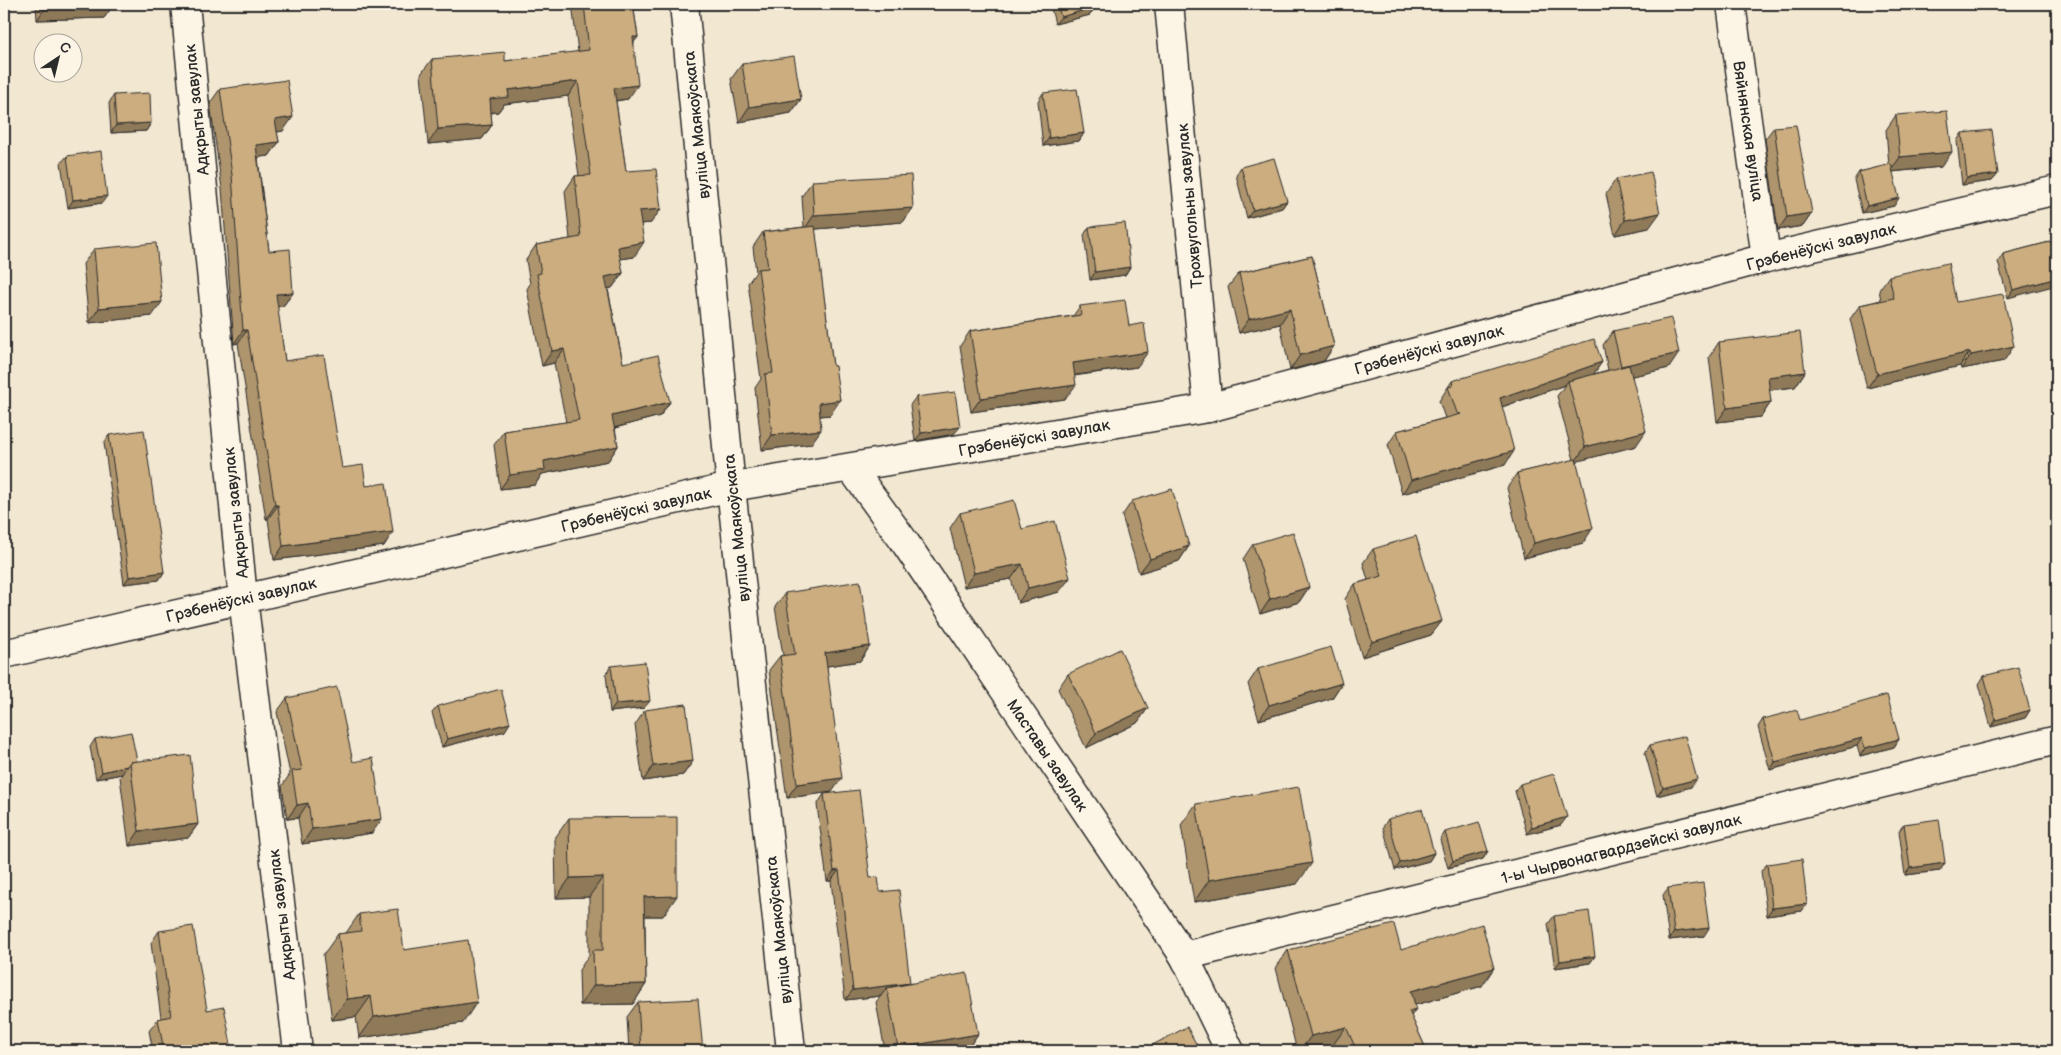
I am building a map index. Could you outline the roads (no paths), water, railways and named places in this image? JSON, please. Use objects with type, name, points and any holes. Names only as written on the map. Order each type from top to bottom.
[{"type":"street","name":"Адкрыты завулак","points":[[186,4],[243,598],[298,1051]]},
{"type":"street","name":"вуліца Маякоўскага","points":[[684,4],[731,487],[791,1051]]},
{"type":"street","name":"Трохвугольны завулак","points":[[1169,4],[1208,408]]},
{"type":"street","name":"Вяйнянская вуліца","points":[[1731,4],[1766,258]]},
{"type":"street","name":"Грэбенёўскі завулак","points":[[4,654],[731,487],[1208,408],[1766,258],[2057,190]]},
{"type":"street","name":"Маставы завулак","points":[[851,468],[906,544],[1184,956],[1230,1051]]},
{"type":"street","name":"1-ы Чырвонагвардзейскі завулак","points":[[1184,956],[2057,740]]}]
